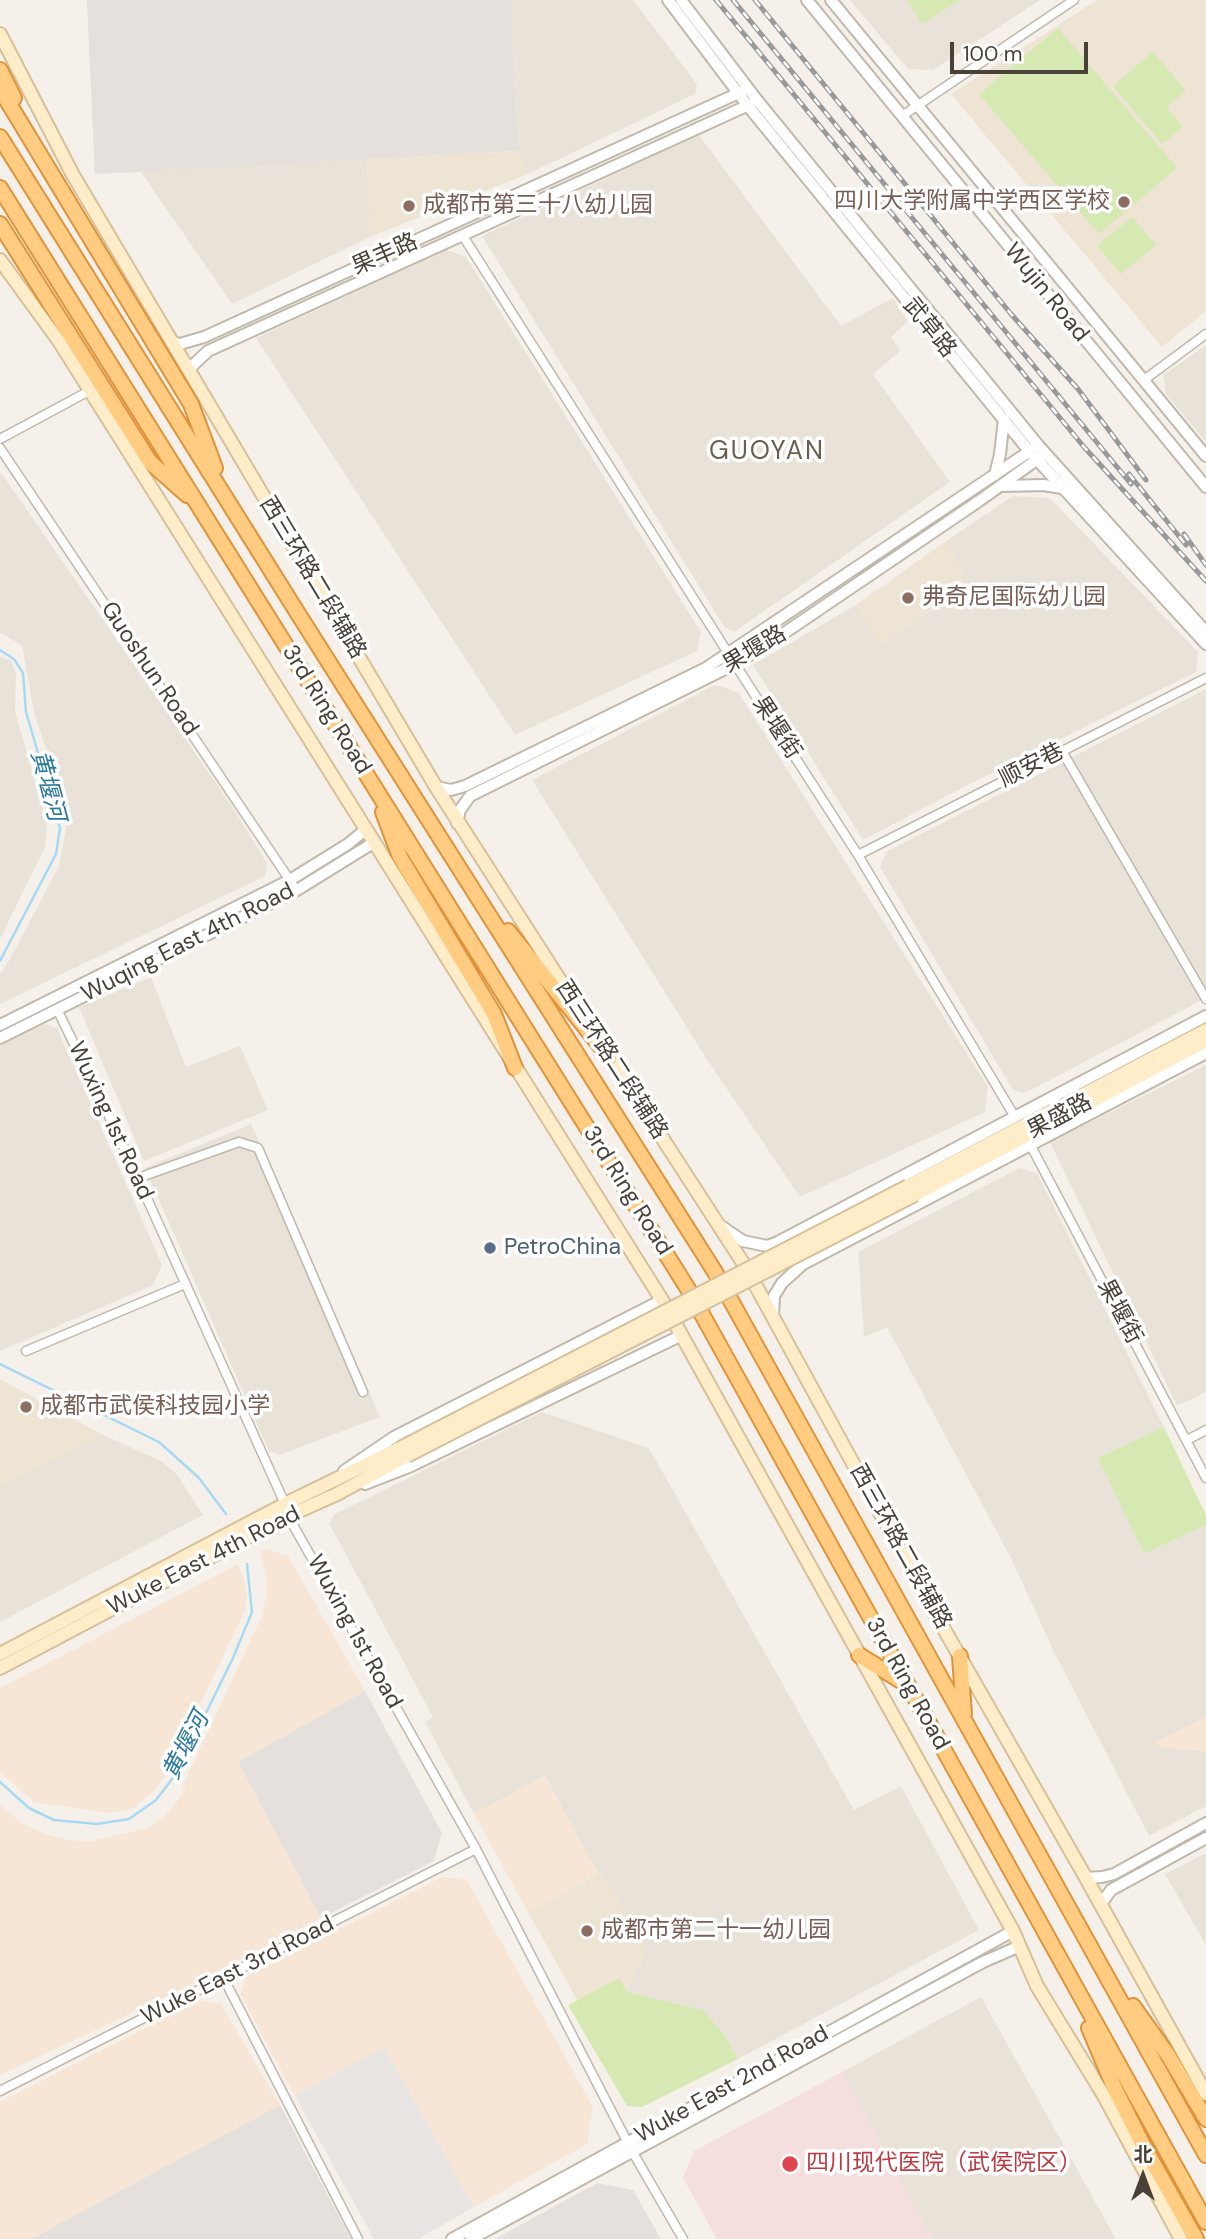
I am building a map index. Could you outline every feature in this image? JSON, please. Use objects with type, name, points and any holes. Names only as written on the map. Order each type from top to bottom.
[{"type":"highway","points":[[0,70],[44,163]]},
{"type":"highway","points":[[0,89],[191,404],[225,495]]},
{"type":"highway","name":"3rd Ring Road","points":[[0,137],[715,1272],[1206,2155]]},
{"type":"highway","name":"3rd Ring Road","points":[[0,188],[688,1289],[1206,2222]]},
{"type":"highway","points":[[0,224],[150,462],[200,507]]},
{"type":"highway","points":[[371,782],[400,857],[494,1014],[515,1068]]},
{"type":"highway","points":[[465,877],[610,1058]]},
{"type":"highway","points":[[859,1655],[908,1685]]},
{"type":"highway","points":[[960,1656],[965,1719]]},
{"type":"highway","points":[[1094,1952],[1168,2055],[1206,2119]]},
{"type":"highway","points":[[1065,1968],[1114,2087],[1196,2239]]},
{"type":"main road","name":"西三环路二段辅路","points":[[0,34],[73,175],[457,823],[745,1266],[1206,2094]]},
{"type":"main road","points":[[0,260],[59,341],[662,1300],[1013,1931],[1037,1986],[1103,2094],[1181,2239]]},
{"type":"main road","points":[[1118,1081],[1206,1031]]},
{"type":"main road","name":"果盛路","points":[[404,1452],[1118,1081],[1206,1041]]},
{"type":"main road","name":"Wuke East 4th Road","points":[[0,1668],[287,1510],[324,1484],[404,1452]]},
{"type":"main road","name":"Wuke East 4th Road","points":[[0,1654],[287,1510],[337,1494],[404,1452]]},
{"type":"street","name":"武草路","points":[[668,0],[744,91]]},
{"type":"street","name":"武草路","points":[[681,0],[752,103],[1004,419],[1206,632]]},
{"type":"street","name":"Wujin Road","points":[[807,0],[1206,487]]},
{"type":"street","name":"Wujin Road","points":[[831,0],[1206,456]]},
{"type":"street","points":[[902,116],[1074,0]]},
{"type":"street","name":"果丰路","points":[[172,342],[180,344],[204,337],[744,91]]},
{"type":"street","name":"武草路","points":[[752,103],[1037,453],[1062,488],[1206,644]]},
{"type":"street","name":"果丰路","points":[[188,369],[208,351],[752,103]]},
{"type":"street","name":"果堰街","points":[[463,236],[858,855],[1015,1117]]},
{"type":"street","points":[[1144,380],[1206,334]]},
{"type":"street","points":[[0,439],[89,391]]},
{"type":"street","points":[[995,475],[1004,419]]},
{"type":"street","name":"Guoshun Road","points":[[0,448],[294,885]]},
{"type":"street","name":"果堰路","points":[[436,787],[451,790],[465,786],[706,668],[731,659],[995,475],[1037,453]]},
{"type":"street","name":"果堰路","points":[[457,823],[460,810],[470,796],[731,659],[777,638],[1000,486],[1037,453]]},
{"type":"street","points":[[1000,486],[1043,485],[1062,488]]},
{"type":"street","name":"顺安巷","points":[[858,855],[1206,678]]},
{"type":"street","points":[[1062,751],[1206,999]]},
{"type":"street","name":"Wuqing East 4th Road","points":[[0,1025],[294,885],[365,830]]},
{"type":"street","name":"Wuqing East 4th Road","points":[[0,1038],[373,843]]},
{"type":"street","name":"Wuxing 1st Road","points":[[57,1009],[138,1178],[287,1510],[476,1849],[630,2147],[682,2239]]},
{"type":"street","points":[[717,1223],[743,1241],[767,1246],[776,1243],[1206,1016]]},
{"type":"street","points":[[1068,1127],[1118,1081],[1148,1047]]},
{"type":"street","points":[[773,1317],[774,1296],[782,1283],[803,1264],[1206,1053]]},
{"type":"street","points":[[1055,1096],[1118,1081],[1160,1077]]},
{"type":"street","points":[[138,1178],[239,1142],[258,1148],[363,1392]]},
{"type":"street","name":"果堰街","points":[[1031,1146],[1206,1478]]},
{"type":"street","points":[[26,1351],[185,1284]]},
{"type":"street","points":[[324,1484],[394,1437],[662,1300]]},
{"type":"street","points":[[337,1494],[411,1466],[682,1335]]},
{"type":"street","points":[[1187,1440],[1206,1430]]},
{"type":"street","points":[[1086,1878],[1114,1874],[1206,1823]]},
{"type":"street","points":[[1101,1904],[1111,1890],[1206,1838]]},
{"type":"street","name":"Wuke East 3rd Road","points":[[0,2091],[476,1849]]},
{"type":"street","name":"Wuke East 2nd Road","points":[[471,2239],[1013,1931]]},
{"type":"street","name":"Wuke East 2nd Road","points":[[452,2239],[983,1962],[1020,1946]]},
{"type":"street","points":[[224,1979],[358,2239]]},
{"type":"shaded area","points":[[87,0],[298,163],[367,159],[370,237],[232,304],[141,172],[95,174]]},
{"type":"shaded area","points":[[87,0],[511,0],[519,151],[95,174]]},
{"type":"shaded area","points":[[511,0],[633,0],[697,84],[695,94],[528,174],[519,151]]},
{"type":"shaded area","points":[[850,0],[1040,0],[933,70],[908,69]]},
{"type":"shaded area","name":"四川大学附属中学西区学校","points":[[1097,0],[1206,0],[1206,311],[1162,347],[951,94]]},
{"type":"shaded area","points":[[699,135],[841,326],[893,298],[908,321],[891,337],[900,351],[873,374],[950,482],[734,632],[725,628],[482,236]]},
{"type":"shaded area","name":"成都市第三十八幼儿园","points":[[519,151],[528,174],[370,237],[367,159]]},
{"type":"shaded area","points":[[446,250],[466,257],[701,632],[697,651],[515,735],[256,338]]},
{"type":"shaded area","points":[[1206,345],[1206,442],[1166,394],[1163,375]]},
{"type":"shaded area","points":[[0,471],[231,805],[267,863],[265,876],[0,1004],[0,974],[59,866],[68,818],[34,712],[22,645],[0,633]]},
{"type":"shaded area","points":[[1013,496],[1050,498],[1198,652],[1196,672],[863,840],[753,665],[856,605],[880,644],[959,592],[964,574],[946,541]]},
{"type":"shaded area","name":"弗奇尼国际幼儿园","points":[[946,541],[964,574],[960,592],[879,644],[856,605]]},
{"type":"shaded area","points":[[0,657],[11,660],[16,674],[15,711],[47,824],[45,847],[0,939]]},
{"type":"shaded area","points":[[715,685],[738,692],[988,1087],[985,1112],[800,1197],[706,1058],[532,780]]},
{"type":"shaded area","points":[[1206,689],[1206,998],[1025,1093],[1013,1090],[880,867],[886,852]]},
{"type":"shaded area","points":[[151,977],[186,1067],[240,1046],[268,1110],[144,1161],[79,1007]]},
{"type":"shaded area","points":[[44,1024],[57,1028],[162,1265],[153,1285],[0,1351],[0,1046]]},
{"type":"shaded area","points":[[1206,1065],[1206,1392],[1177,1406],[1050,1142]]},
{"type":"shaded area","points":[[251,1124],[380,1417],[279,1455],[269,1451],[145,1168]]},
{"type":"shaded area","points":[[1019,1168],[1037,1173],[1164,1427],[1099,1458],[1144,1554],[1206,1525],[1206,1717],[1154,1743],[1206,1752],[1206,1806],[1149,1836],[1054,1652],[1012,1560],[887,1327],[864,1337],[858,1252]]},
{"type":"shaded area","name":"成都市武侯科技园小学","points":[[0,1379],[103,1435],[0,1486]]},
{"type":"shaded area","points":[[542,1412],[649,1448],[854,1810],[901,1786],[979,1930],[738,2059],[723,2033],[703,2010],[627,1992],[646,1950],[602,1872],[598,1874],[545,1776],[474,1814],[425,1722],[433,1717],[329,1523],[335,1514]]},
{"type":"shaded area","points":[[103,1435],[161,1461],[176,1473],[203,1515],[0,1622],[0,1486]]},
{"type":"shaded area","points":[[266,1549],[288,1556],[365,1691],[238,1762],[321,1918],[185,1988],[0,2075],[0,1805],[22,1823],[67,1840],[91,1841],[149,1828],[166,1814],[186,1790],[182,1787],[262,1616],[266,1578],[260,1550]]},
{"type":"shaded area","points":[[238,1564],[247,1598],[245,1611],[166,1775],[133,1809],[108,1813],[34,1802],[0,1772],[0,1688]]},
{"type":"shaded area","points":[[365,1691],[442,1833],[434,1861],[321,1918],[238,1762]]},
{"type":"shaded area","points":[[1206,1717],[1206,1752],[1164,1748],[1153,1743]]},
{"type":"shaded area","points":[[545,1776],[598,1874],[528,1912],[474,1814]]},
{"type":"shaded area","points":[[1206,1853],[1206,1945],[1165,1874]]},
{"type":"shaded area","name":"成都市第二十一幼儿园","points":[[602,1872],[647,1951],[627,1992],[577,2000],[528,1912]]},
{"type":"shaded area","points":[[442,1877],[467,1880],[593,2107],[587,2144],[474,2207],[384,2047],[295,2096],[240,1994],[247,1976]]},
{"type":"shaded area","points":[[981,1997],[1116,2239],[932,2239],[842,2072]]},
{"type":"shaded area","points":[[200,2000],[221,2004],[280,2105],[31,2239],[0,2239],[0,2102]]},
{"type":"shaded area","points":[[384,2047],[474,2207],[418,2239],[374,2239],[295,2096]]},
{"type":"shaded area","name":"四川现代医院（武侯院区）","points":[[842,2072],[932,2239],[717,2239],[683,2178],[694,2151]]},
{"type":"shaded area","points":[[280,2105],[351,2239],[31,2239],[185,2156]]},
{"type":"shaded area","points":[[597,2183],[633,2190],[661,2239],[495,2239]]},
{"type":"green space","points":[[907,0],[960,0],[922,24]]},
{"type":"green space","points":[[1058,28],[1177,168],[1099,234],[979,94]]},
{"type":"green space","points":[[1153,52],[1186,91],[1166,107],[1183,127],[1162,144],[1113,86]]},
{"type":"green space","points":[[1132,217],[1156,245],[1121,274],[1097,246]]},
{"type":"green space","points":[[1164,1427],[1206,1515],[1206,1525],[1144,1554],[1098,1458]]},
{"type":"green space","points":[[619,1978],[627,1992],[703,2010],[723,2033],[738,2059],[642,2107],[627,2106],[568,2005]]},
{"type":"waterway","name":"黄堰河","points":[[0,650],[14,659],[23,673],[26,712],[60,828],[56,854],[0,961]]},
{"type":"waterway","name":"黄堰河","points":[[0,1364],[159,1442],[199,1478],[226,1514]]},
{"type":"waterway","name":"黄堰河","points":[[0,1782],[29,1808],[54,1820],[97,1824],[129,1819],[156,1800],[176,1774],[233,1658],[252,1612],[247,1564]]},
{"type":"railway","points":[[716,0],[1084,447],[1206,581]]},
{"type":"railway","points":[[733,0],[1131,484]]},
{"type":"railway","points":[[755,0],[1011,314],[1078,389],[1146,480]]},
{"type":"railway","points":[[1129,474],[1186,545]]},
{"type":"railway","points":[[1184,534],[1206,565]]},
{"type":"place","name":"四川大学附属中学西区学校","points":[[1124,202]]},
{"type":"place","name":"成都市第三十八幼儿园","points":[[409,206]]},
{"type":"place","name":"弗奇尼国际幼儿园","points":[[908,598]]},
{"type":"place","name":"PetroChina","points":[[490,1248]]},
{"type":"place","name":"成都市武侯科技园小学","points":[[26,1407]]},
{"type":"place","name":"成都市第二十一幼儿园","points":[[587,1931]]},
{"type":"place","name":"四川现代医院（武侯院区）","points":[[790,2164]]},
{"type":"district","name":"GUOYAN","points":[[767,452]]}]
